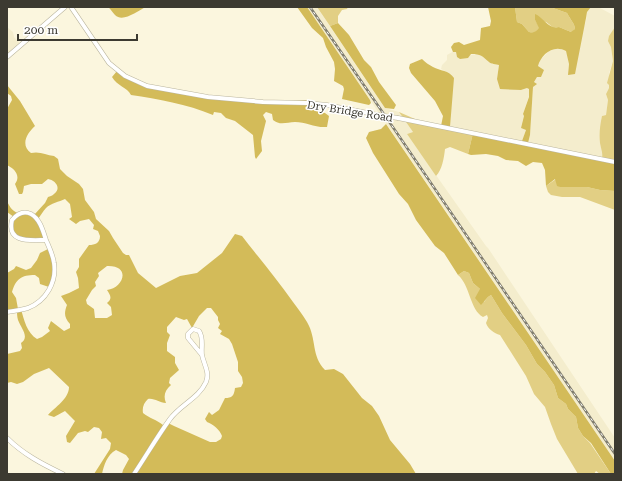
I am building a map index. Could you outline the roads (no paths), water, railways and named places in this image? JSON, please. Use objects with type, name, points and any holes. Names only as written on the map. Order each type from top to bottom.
[{"type":"street","points":[[7,57],[64,7]]},
{"type":"street","name":"Dry Bridge Road","points":[[71,7],[109,63],[125,76],[147,86],[208,97],[263,102],[327,105],[615,162]]},
{"type":"street","points":[[7,312],[24,309],[34,305],[42,299],[50,288],[54,278],[54,263],[46,240],[39,222],[29,213],[19,214],[12,220],[12,230],[17,237],[25,240],[46,240]]},
{"type":"street","points":[[134,474],[169,420],[183,405],[198,394],[204,386],[207,373],[202,355],[202,335],[198,330],[193,330],[188,334],[188,338],[202,355]]},
{"type":"street","points":[[7,438],[24,453],[63,474]]},
{"type":"railway","points":[[310,7],[615,454]]}]
